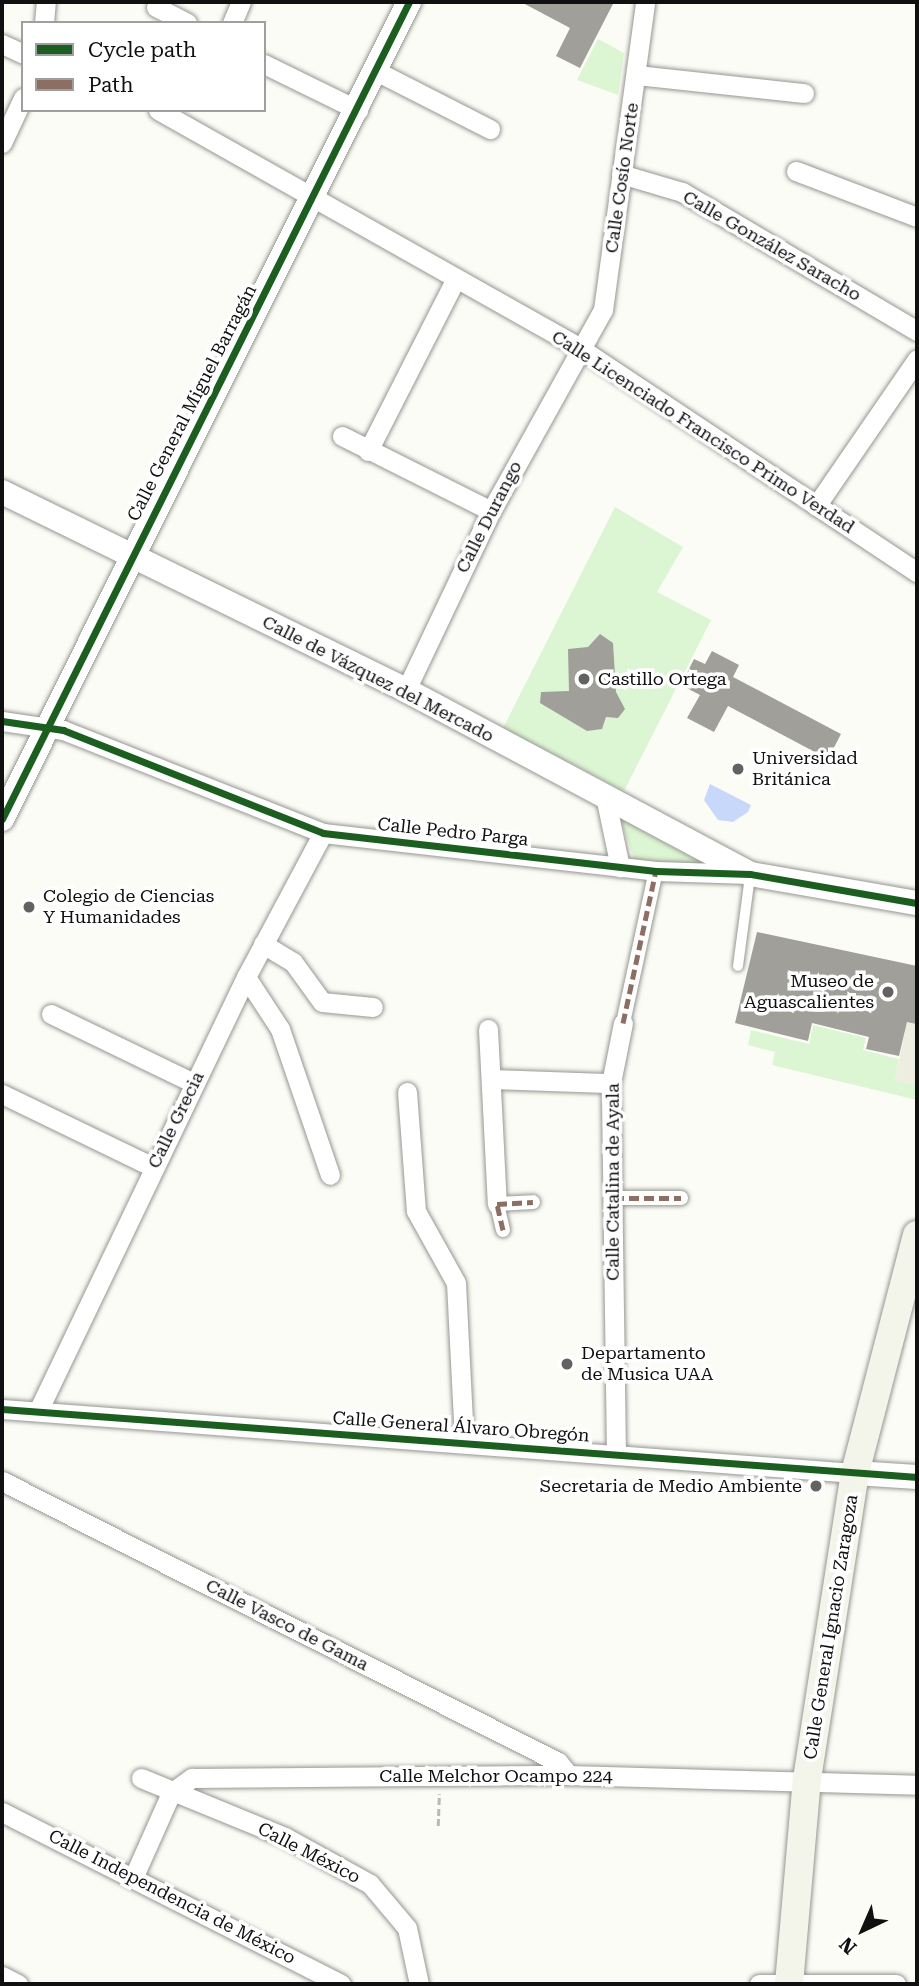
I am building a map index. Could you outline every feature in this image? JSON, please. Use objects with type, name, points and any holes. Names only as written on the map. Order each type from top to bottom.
[{"type":"main road","name":"Calle General Ignacio Zaragoza","points":[[789,1982],[807,1779],[855,1473],[917,1235]]},
{"type":"street","points":[[44,21],[47,2]]},
{"type":"street","points":[[233,21],[241,2]]},
{"type":"street","name":"Calle General Miguel Barragán","points":[[2,818],[358,110],[409,2]]},
{"type":"street","name":"Calle Cosío Norte","points":[[578,347],[606,299],[645,2]]},
{"type":"street","points":[[156,7],[183,21]]},
{"type":"street","points":[[2,44],[21,53]]},
{"type":"street","points":[[266,65],[358,110]]},
{"type":"street","points":[[376,71],[490,129]]},
{"type":"street","points":[[637,75],[804,93]]},
{"type":"street","points":[[2,142],[21,102]]},
{"type":"street","name":"Calle Licenciado Francisco Primo Verdad","points":[[167,112],[185,116],[312,202],[578,347],[917,572]]},
{"type":"street","points":[[796,171],[917,217]]},
{"type":"street","name":"Calle González Saracho","points":[[621,174],[682,192],[917,331]]},
{"type":"street","points":[[368,451],[455,280]]},
{"type":"street","name":"Calle Durango","points":[[406,690],[491,511],[578,347]]},
{"type":"street","points":[[816,506],[917,359]]},
{"type":"street","points":[[342,436],[491,511]]},
{"type":"street","name":"Calle de Vázquez del Mercado","points":[[2,492],[406,690],[750,874]]},
{"type":"street","name":"Calle Pedro Parga","points":[[2,720],[47,727],[323,833],[656,872],[750,874],[917,903]]},
{"type":"street","points":[[605,796],[620,867]]},
{"type":"street","name":"Calle Grecia","points":[[38,1410],[262,944],[323,833]]},
{"type":"street","name":"Calle Catalina de Ayala","points":[[616,1455],[611,1083],[656,872]]},
{"type":"street","points":[[262,944],[293,962],[322,1002],[373,1007]]},
{"type":"street","points":[[246,977],[280,1029],[330,1175]]},
{"type":"street","points":[[51,1014],[194,1083]]},
{"type":"street","points":[[488,1029],[494,1079],[497,1204],[503,1230]]},
{"type":"street","points":[[494,1079],[611,1083]]},
{"type":"street","points":[[407,1092],[415,1211],[456,1283],[464,1443]]},
{"type":"street","points":[[2,1094],[153,1167]]},
{"type":"street","points":[[614,1198],[681,1198]]},
{"type":"street","points":[[497,1204],[533,1202]]},
{"type":"street","name":"Calle General Álvaro Obregón","points":[[2,1409],[917,1477]]},
{"type":"street","name":"Calle Vasco de Gama","points":[[2,1481],[558,1762],[569,1775]]},
{"type":"street","name":"Calle Melchor Ocampo 224","points":[[171,1793],[192,1777],[569,1775],[807,1779],[917,1785]]},
{"type":"street","name":"Calle México","points":[[141,1778],[171,1793],[285,1837],[370,1884],[407,1928],[419,1984]]},
{"type":"street","points":[[134,1876],[171,1793]]},
{"type":"street","name":"Calle Independencia de México","points":[[2,1812],[134,1876],[341,1984]]},
{"type":"street","points":[[2,1976],[18,1984]]},
{"type":"street","points":[[759,1984],[896,1984]]},
{"type":"lane","points":[[738,966],[750,874]]},
{"type":"path","points":[[438,1826],[440,1777]]},
{"type":"green space","points":[[598,39],[624,53],[618,95],[577,80]]},
{"type":"green space","points":[[615,507],[683,547],[657,592],[711,620],[624,791],[503,728]]},
{"type":"green space","points":[[620,818],[718,871],[634,859]]},
{"type":"green space","points":[[813,1025],[866,1038],[863,1050],[899,1059],[895,1080],[917,1085],[917,1100],[772,1065],[775,1052],[748,1045],[751,1030],[809,1044]]},
{"type":"shaded area","points":[[917,1014],[917,1085],[895,1080],[907,1022],[915,1024]]},
{"type":"water","points":[[710,784],[751,805],[748,812],[733,822],[718,820],[704,800]]},
{"type":"building","points":[[521,2],[614,2],[580,68],[556,56],[570,28]]},
{"type":"building","points":[[600,634],[613,643],[616,692],[625,709],[618,718],[606,717],[602,729],[587,731],[540,703],[541,692],[569,691],[568,649],[588,647]]},
{"type":"building","points":[[712,651],[739,665],[733,677],[841,734],[828,759],[728,706],[714,732],[687,718],[700,695],[681,685],[694,659],[705,664]]},
{"type":"building","name":"Museo de Aguascalientes","points":[[757,932],[917,966],[916,1024],[907,1022],[899,1056],[866,1049],[869,1037],[812,1023],[808,1041],[735,1023]]},
{"type":"marked path","points":[[623,1023],[656,871]]},
{"type":"marked path","points":[[614,1198],[681,1198]]},
{"type":"marked path","points":[[503,1230],[497,1204],[533,1202]]},
{"type":"cycle path","points":[[2,819],[409,2]]},
{"type":"cycle path","points":[[2,721],[63,730],[323,833],[656,871],[750,874],[917,903]]},
{"type":"cycle path","points":[[2,1409],[917,1477]]},
{"type":"place","name":"Castillo Ortega","points":[[584,679]]},
{"type":"place","name":"Universidad Británica","points":[[738,769]]},
{"type":"place","name":"Colegio de Ciencias Y Humanidades","points":[[29,907]]},
{"type":"place","name":"Museo de Aguascalientes","points":[[888,992]]},
{"type":"place","name":"Departamento de Musica UAA","points":[[567,1364]]},
{"type":"place","name":"Secretaria de Medio Ambiente","points":[[816,1486]]}]
